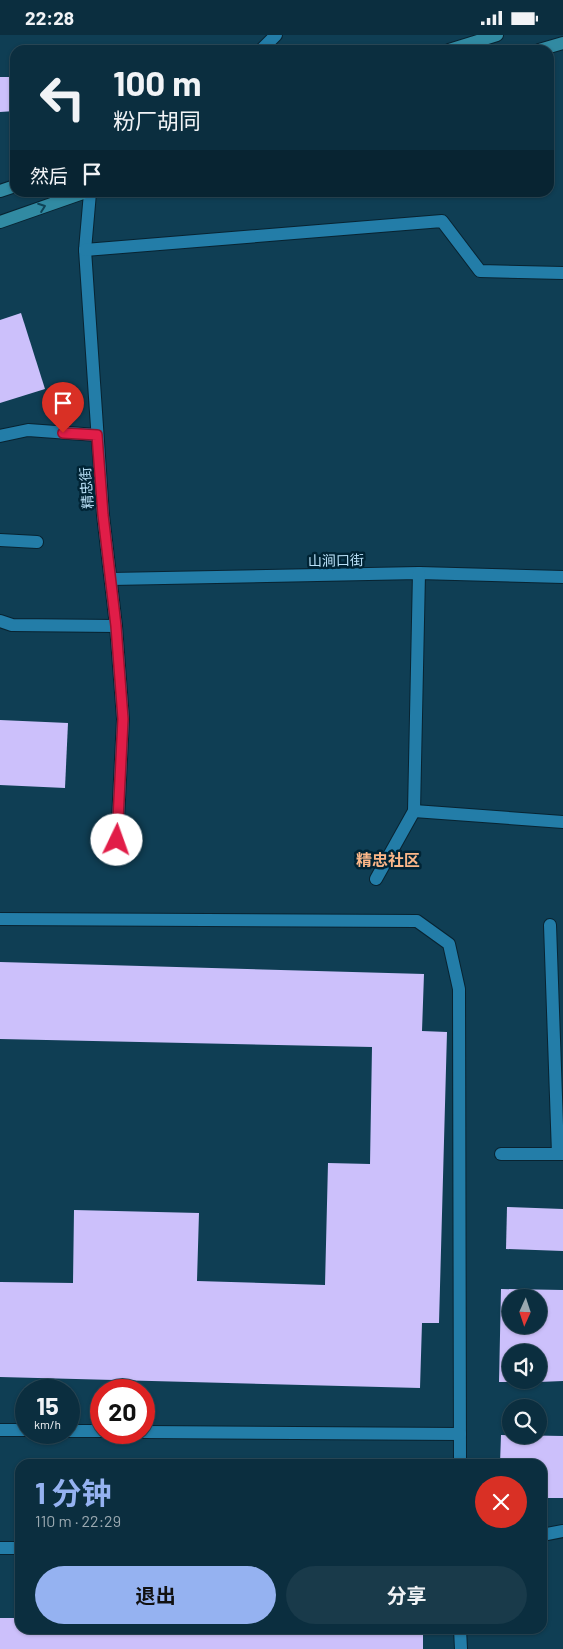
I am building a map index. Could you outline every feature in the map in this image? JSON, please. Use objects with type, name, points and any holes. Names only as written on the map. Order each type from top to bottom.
[{"type":"street","points":[[266,45],[276,35]]},
{"type":"street","points":[[465,45],[497,35]]},
{"type":"street","points":[[0,222],[72,197]]},
{"type":"street","name":"精忠街","points":[[90,197],[85,250],[103,515],[116,626],[123,719],[117,840]]},
{"type":"street","points":[[85,250],[442,221],[480,271],[563,273]]},
{"type":"street","points":[[0,437],[28,430],[97,435]]},
{"type":"street","points":[[0,540],[37,542]]},
{"type":"street","points":[[376,879],[414,811],[419,573]]},
{"type":"street","name":"山涧口街","points":[[110,579],[419,573],[563,577]]},
{"type":"street","points":[[0,621],[12,625],[116,626]]},
{"type":"street","points":[[414,811],[563,822]]},
{"type":"street","points":[[0,919],[418,921],[449,945],[459,989],[460,1459]]},
{"type":"street","points":[[501,1154],[560,1154],[550,925]]},
{"type":"street","points":[[0,1430],[15,1431]]},
{"type":"street","points":[[155,1431],[460,1434]]},
{"type":"street","points":[[547,1534],[563,1531]]},
{"type":"street","points":[[0,1548],[15,1548]]},
{"type":"street","points":[[460,1634],[461,1649]]},
{"type":"building","points":[[0,77],[10,77],[10,111],[0,112]]},
{"type":"building","points":[[21,313],[45,389],[0,403],[0,320]]},
{"type":"building","points":[[0,720],[68,723],[65,788],[0,785]]},
{"type":"building","points":[[0,962],[424,974],[422,1031],[447,1032],[439,1323],[422,1323],[420,1388],[155,1381],[155,1379],[0,1377],[0,1282],[73,1283],[74,1210],[199,1213],[197,1281],[325,1285],[328,1163],[370,1164],[372,1047],[0,1039]]},
{"type":"building","points":[[507,1207],[563,1209],[563,1251],[506,1249]]},
{"type":"building","points":[[501,1289],[502,1334],[548,1334],[548,1290],[563,1290],[563,1381],[547,1382],[547,1344],[502,1344],[502,1382],[499,1382]]},
{"type":"building","points":[[501,1435],[502,1444],[547,1444],[547,1436],[563,1436],[563,1498],[547,1498],[547,1459],[500,1459]]},
{"type":"building","points":[[0,1618],[15,1618],[15,1634],[423,1634],[423,1649],[0,1649]]},
{"type":"district","name":"精忠社区","points":[[388,859]]},
{"type":"route","points":[[63,433],[97,435],[103,515],[116,626],[123,719],[117,840]]}]
